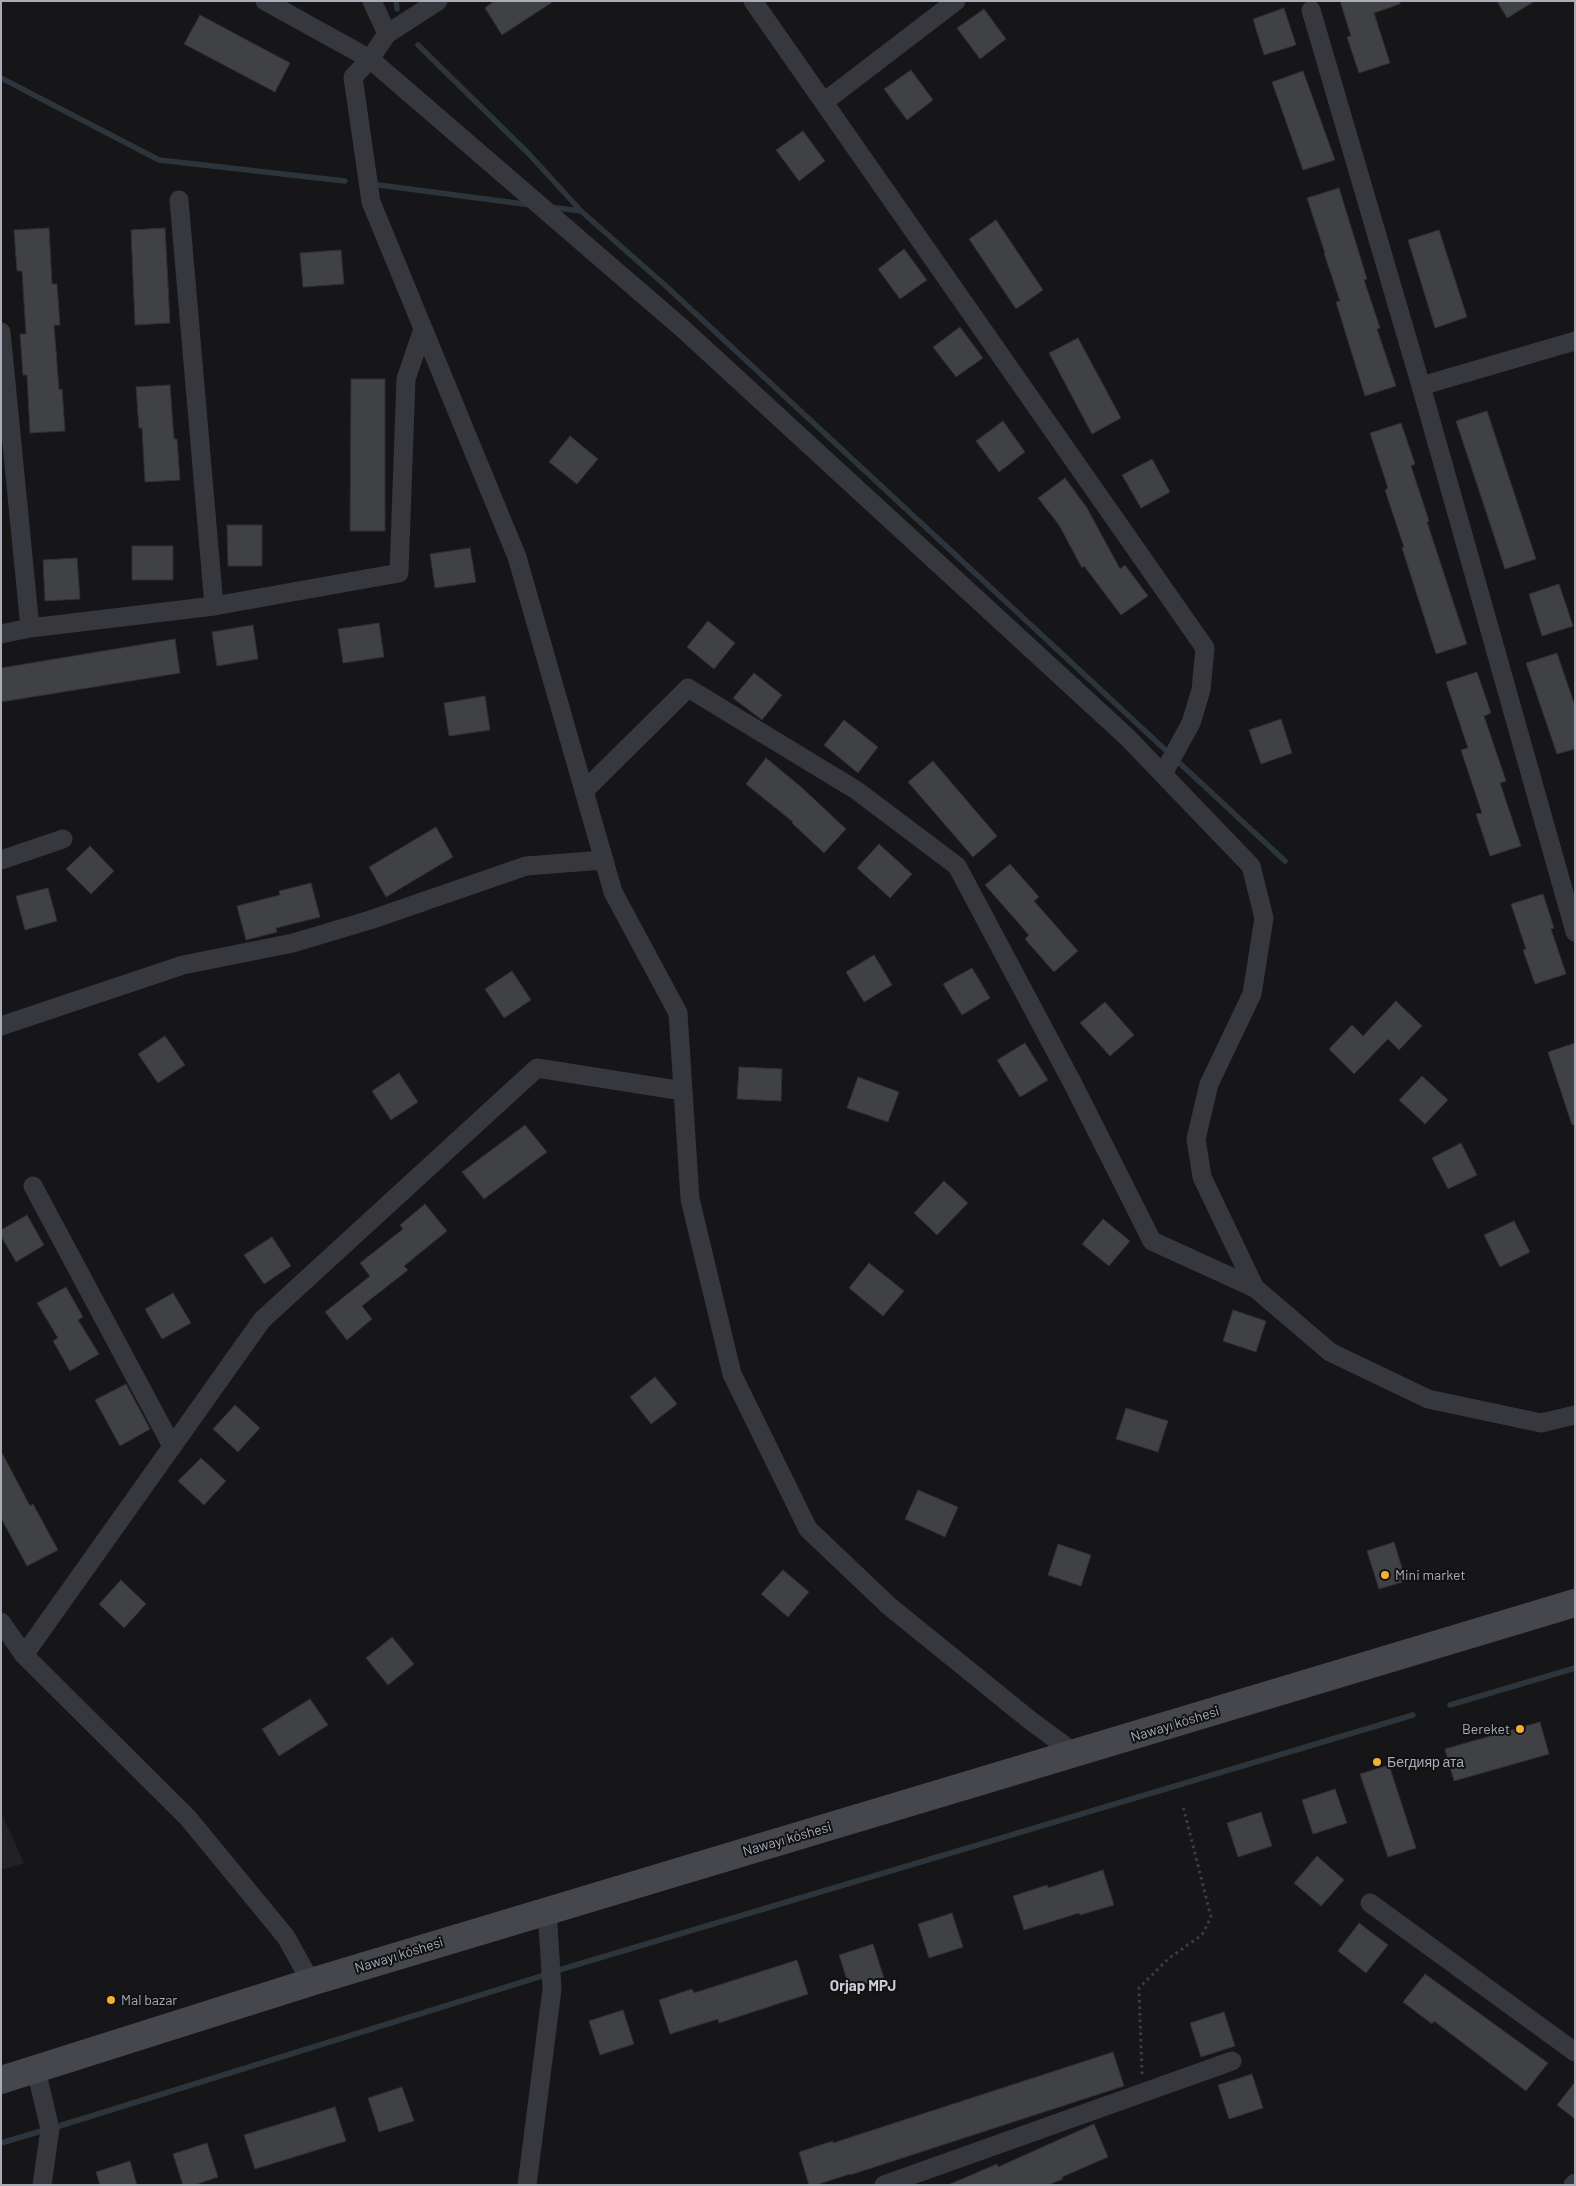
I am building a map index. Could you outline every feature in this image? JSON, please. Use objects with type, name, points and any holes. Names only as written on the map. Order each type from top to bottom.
[{"type":"main road","name":"Nawayı kóshesi","points":[[1,2080],[547,1910],[1076,1754],[1575,1603]]},
{"type":"street","points":[[264,1],[370,59],[682,328],[1120,731],[1251,866],[1264,918],[1252,994],[1209,1084],[1196,1139],[1202,1177],[1255,1288]]},
{"type":"street","points":[[372,1],[387,34]]},
{"type":"street","points":[[438,1],[387,34],[370,59],[353,77],[371,202],[517,557],[613,892],[678,1013],[690,1199],[732,1374],[808,1529],[889,1606],[1031,1721],[1076,1754]]},
{"type":"street","points":[[753,1],[1205,648],[1201,690],[1191,723],[1163,774]]},
{"type":"street","points":[[824,102],[956,1]]},
{"type":"street","points":[[1311,10],[1421,386],[1575,932]]},
{"type":"street","points":[[179,200],[214,606]]},
{"type":"street","points":[[1,634],[30,628],[214,606],[399,573],[406,379],[423,329]]},
{"type":"street","points":[[1,332],[30,628]]},
{"type":"street","points":[[1421,386],[1575,341]]},
{"type":"street","points":[[584,791],[688,688],[856,790],[957,866],[1073,1084],[1152,1241],[1255,1288],[1330,1352],[1428,1399],[1541,1423],[1575,1415]]},
{"type":"street","points":[[1,860],[63,839]]},
{"type":"street","points":[[1,1026],[183,964],[293,943],[370,920],[526,866],[604,860]]},
{"type":"street","points":[[24,1654],[262,1320],[537,1068],[683,1091]]},
{"type":"street","points":[[33,1186],[172,1446]]},
{"type":"street","points":[[1,1622],[24,1654],[188,1818],[286,1937],[311,1982]]},
{"type":"street","points":[[1370,1903],[1575,2052]]},
{"type":"street","points":[[527,2185],[552,1989],[547,1910]]},
{"type":"street","points":[[884,2185],[1232,2061]]},
{"type":"street","points":[[36,2070],[50,2129],[42,2185]]},
{"type":"path","points":[[1143,2092],[1139,1988],[1170,1958],[1202,1935],[1211,1917],[1183,1806]]},
{"type":"shaded area","points":[[1,1812],[24,1863],[1,1870]]},
{"type":"building","points":[[494,1],[554,1],[502,35],[485,8]]},
{"type":"building","points":[[1340,1],[1400,1],[1400,4],[1374,13],[1390,63],[1359,73],[1347,37],[1351,36]]},
{"type":"building","points":[[1497,1],[1535,1],[1507,18]]},
{"type":"building","points":[[1284,8],[1296,45],[1264,55],[1253,19]]},
{"type":"building","points":[[984,9],[1006,39],[980,59],[957,28]]},
{"type":"building","points":[[200,15],[290,63],[275,92],[184,44]]},
{"type":"building","points":[[911,70],[933,100],[907,120],[884,89]]},
{"type":"building","points":[[1303,71],[1335,160],[1303,170],[1272,82]]},
{"type":"building","points":[[803,131],[825,161],[799,181],[776,150]]},
{"type":"building","points":[[1339,188],[1367,279],[1364,280],[1380,328],[1377,329],[1396,386],[1365,396],[1336,302],[1340,301],[1307,198]]},
{"type":"building","points":[[996,220],[1043,290],[1016,309],[969,239]]},
{"type":"building","points":[[49,228],[52,284],[57,284],[60,325],[54,325],[59,390],[62,389],[65,431],[30,433],[27,375],[23,375],[20,334],[26,334],[22,271],[17,271],[14,230]]},
{"type":"building","points":[[165,228],[170,323],[135,325],[131,230]]},
{"type":"building","points":[[1439,230],[1467,317],[1435,328],[1408,240]]},
{"type":"building","points":[[904,249],[927,280],[900,299],[878,269]]},
{"type":"building","points":[[341,250],[344,284],[303,287],[300,253]]},
{"type":"building","points":[[960,327],[983,358],[956,377],[933,347]]},
{"type":"building","points":[[1078,338],[1121,418],[1092,434],[1049,353]]},
{"type":"building","points":[[351,379],[385,379],[385,531],[350,531]]},
{"type":"building","points":[[170,385],[174,439],[177,439],[180,480],[145,482],[142,428],[139,428],[136,387]]},
{"type":"building","points":[[1487,411],[1536,559],[1505,569],[1456,421]]},
{"type":"building","points":[[1003,421],[1025,452],[999,472],[976,441]]},
{"type":"building","points":[[1401,423],[1415,464],[1411,466],[1429,521],[1427,522],[1467,644],[1436,654],[1402,548],[1404,547],[1385,490],[1388,488],[1370,433]]},
{"type":"building","points":[[570,436],[598,459],[577,484],[549,462]]},
{"type":"building","points":[[1152,459],[1170,492],[1141,508],[1122,475]]},
{"type":"building","points":[[1065,478],[1087,508],[1120,569],[1125,565],[1148,596],[1121,615],[1084,566],[1082,568],[1059,525],[1038,498]]},
{"type":"building","points":[[227,525],[262,525],[262,566],[228,566]]},
{"type":"building","points":[[132,546],[173,546],[173,580],[132,580]]},
{"type":"building","points":[[470,548],[476,582],[435,588],[430,554]]},
{"type":"building","points":[[77,558],[80,599],[45,601],[43,560]]},
{"type":"building","points":[[1559,584],[1573,626],[1542,636],[1529,594]]},
{"type":"building","points":[[708,621],[735,643],[714,669],[687,647]]},
{"type":"building","points":[[379,623],[384,657],[343,663],[338,629]]},
{"type":"building","points":[[253,625],[258,659],[217,666],[212,632]]},
{"type":"building","points":[[175,639],[180,673],[1,702],[1,668]]},
{"type":"building","points":[[1557,653],[1575,706],[1575,749],[1557,754],[1526,663]]},
{"type":"building","points":[[1477,672],[1491,713],[1484,716],[1506,781],[1500,783],[1521,846],[1490,856],[1476,814],[1482,813],[1461,750],[1468,748],[1446,682]]},
{"type":"building","points":[[754,673],[782,695],[762,720],[733,698]]},
{"type":"building","points":[[485,696],[490,730],[449,736],[444,703]]},
{"type":"building","points":[[1281,719],[1292,753],[1261,764],[1249,730]]},
{"type":"building","points":[[844,720],[878,747],[858,773],[824,745]]},
{"type":"building","points":[[766,758],[800,786],[846,829],[824,853],[793,822],[746,784]]},
{"type":"building","points":[[933,761],[997,836],[973,857],[908,782]]},
{"type":"building","points":[[436,827],[453,857],[386,897],[369,867]]},
{"type":"building","points":[[879,844],[912,874],[890,898],[857,868]]},
{"type":"building","points":[[90,846],[114,871],[91,894],[66,869]]},
{"type":"building","points":[[1010,864],[1039,897],[1034,901],[1078,951],[1054,972],[1025,939],[1029,935],[985,885]]},
{"type":"building","points":[[311,883],[320,917],[276,928],[277,932],[246,940],[237,906],[280,895],[279,891]]},
{"type":"building","points":[[48,888],[57,921],[25,930],[16,896]]},
{"type":"building","points":[[1543,894],[1554,928],[1551,929],[1566,974],[1535,984],[1523,950],[1526,949],[1511,904]]},
{"type":"building","points":[[874,955],[892,985],[864,1002],[846,972]]},
{"type":"building","points":[[972,968],[990,998],[962,1015],[943,984]]},
{"type":"building","points":[[512,971],[531,1000],[504,1018],[485,989]]},
{"type":"building","points":[[1396,1001],[1422,1026],[1399,1050],[1388,1039],[1354,1074],[1329,1049],[1352,1025],[1363,1036]]},
{"type":"building","points":[[1105,1002],[1134,1035],[1110,1056],[1080,1023]]},
{"type":"building","points":[[165,1036],[185,1065],[158,1083],[138,1054]]},
{"type":"building","points":[[1025,1043],[1048,1080],[1020,1097],[997,1060]]},
{"type":"building","points":[[1575,1043],[1575,1124],[1572,1125],[1548,1052]]},
{"type":"building","points":[[739,1067],[782,1069],[781,1101],[737,1099]]},
{"type":"building","points":[[399,1073],[418,1102],[391,1120],[372,1091]]},
{"type":"building","points":[[1422,1076],[1448,1100],[1425,1124],[1399,1100]]},
{"type":"building","points":[[858,1077],[899,1092],[888,1122],[847,1108]]},
{"type":"building","points":[[525,1125],[547,1152],[484,1199],[462,1172]]},
{"type":"building","points":[[1461,1143],[1477,1175],[1448,1189],[1432,1158]]},
{"type":"building","points":[[944,1181],[968,1203],[937,1235],[914,1213]]},
{"type":"building","points":[[425,1204],[447,1231],[404,1266],[408,1270],[362,1306],[372,1319],[347,1340],[325,1312],[370,1276],[360,1263],[403,1229],[400,1225]]},
{"type":"building","points":[[27,1215],[44,1245],[16,1262],[1,1236],[1,1230]]},
{"type":"building","points":[[1103,1219],[1130,1241],[1109,1266],[1082,1244]]},
{"type":"building","points":[[1514,1221],[1530,1252],[1500,1267],[1484,1235]]},
{"type":"building","points":[[272,1237],[291,1266],[264,1284],[244,1255]]},
{"type":"building","points":[[869,1263],[904,1291],[883,1316],[849,1288]]},
{"type":"building","points":[[66,1287],[83,1317],[78,1320],[99,1354],[70,1371],[53,1341],[58,1338],[37,1303]]},
{"type":"building","points":[[173,1293],[191,1323],[162,1339],[145,1309]]},
{"type":"building","points":[[1233,1310],[1266,1321],[1256,1352],[1223,1341]]},
{"type":"building","points":[[655,1377],[677,1404],[651,1424],[630,1397]]},
{"type":"building","points":[[126,1384],[150,1429],[120,1446],[95,1400]]},
{"type":"building","points":[[235,1405],[260,1428],[238,1452],[213,1429]]},
{"type":"building","points":[[1126,1408],[1168,1421],[1158,1452],[1116,1439]]},
{"type":"building","points":[[1,1451],[30,1506],[33,1504],[58,1550],[27,1566],[1,1518]]},
{"type":"building","points":[[201,1458],[226,1481],[204,1505],[178,1481]]},
{"type":"building","points":[[918,1490],[958,1507],[945,1537],[905,1519]]},
{"type":"building","points":[[1394,1542],[1406,1581],[1379,1589],[1367,1551]]},
{"type":"building","points":[[1058,1544],[1091,1555],[1081,1586],[1048,1575]]},
{"type":"building","points":[[783,1570],[809,1592],[788,1617],[761,1594]]},
{"type":"building","points":[[121,1580],[146,1604],[124,1628],[99,1604]]},
{"type":"building","points":[[392,1637],[414,1664],[388,1685],[366,1658]]},
{"type":"building","points":[[310,1699],[328,1725],[279,1756],[262,1729]]},
{"type":"building","points":[[1540,1722],[1549,1754],[1454,1781],[1445,1749]]},
{"type":"building","points":[[1389,1765],[1416,1848],[1388,1857],[1360,1774]]},
{"type":"building","points":[[1335,1789],[1347,1823],[1313,1834],[1302,1800]]},
{"type":"building","points":[[1261,1812],[1272,1846],[1238,1857],[1227,1823]]},
{"type":"building","points":[[1317,1856],[1344,1880],[1321,1906],[1294,1883]]},
{"type":"building","points":[[1103,1870],[1114,1905],[1080,1915],[1079,1913],[1024,1930],[1013,1896],[1047,1885],[1048,1888]]},
{"type":"building","points":[[952,1913],[963,1947],[929,1958],[918,1924]]},
{"type":"building","points":[[1359,1923],[1388,1945],[1366,1973],[1338,1951]]},
{"type":"building","points":[[873,1944],[884,1978],[850,1989],[839,1955]]},
{"type":"building","points":[[797,1960],[808,1994],[719,2023],[718,2019],[670,2034],[659,2000],[692,1989],[694,1993]]},
{"type":"building","points":[[1425,1974],[1548,2063],[1526,2091],[1434,2021],[1432,2024],[1403,2002]]},
{"type":"building","points":[[623,2010],[634,2044],[600,2055],[589,2021]]},
{"type":"building","points":[[1224,2012],[1235,2046],[1201,2057],[1190,2023]]},
{"type":"building","points":[[1113,2052],[1124,2086],[850,2175],[816,2185],[809,2185],[799,2152],[833,2141],[833,2143]]},
{"type":"building","points":[[1252,2074],[1263,2108],[1229,2119],[1218,2085]]},
{"type":"building","points":[[1575,2082],[1575,2119],[1557,2105]]},
{"type":"building","points":[[402,2087],[414,2121],[379,2132],[368,2098]]},
{"type":"building","points":[[335,2107],[346,2141],[255,2169],[244,2135]]},
{"type":"building","points":[[1094,2124],[1108,2157],[1062,2177],[1063,2179],[1048,2185],[948,2185],[997,2164],[998,2167]]},
{"type":"building","points":[[207,2143],[218,2177],[194,2185],[183,2185],[173,2154]]},
{"type":"building","points":[[130,2161],[137,2185],[100,2185],[96,2172]]},
{"type":"waterway","points":[[396,1],[397,9]]},
{"type":"waterway","points":[[418,45],[529,154],[581,211],[667,287],[1285,861]]},
{"type":"waterway","points":[[1,78],[159,160],[345,181]]},
{"type":"waterway","points":[[379,185],[531,205]]},
{"type":"waterway","points":[[550,207],[581,211]]},
{"type":"waterway","points":[[1450,1705],[1575,1668]]},
{"type":"waterway","points":[[559,1970],[1413,1715]]},
{"type":"waterway","points":[[56,2127],[545,1975]]},
{"type":"waterway","points":[[1,2143],[45,2130]]},
{"type":"place","name":"Mini market","points":[[1385,1575]]},
{"type":"place","name":"Bereket","points":[[1520,1729]]},
{"type":"place","name":"Бегдияр ата","points":[[1377,1762]]},
{"type":"place","name":"Mal bazar","points":[[111,2000]]},
{"type":"district","name":"Orjap MPJ","points":[[863,1986]]}]
